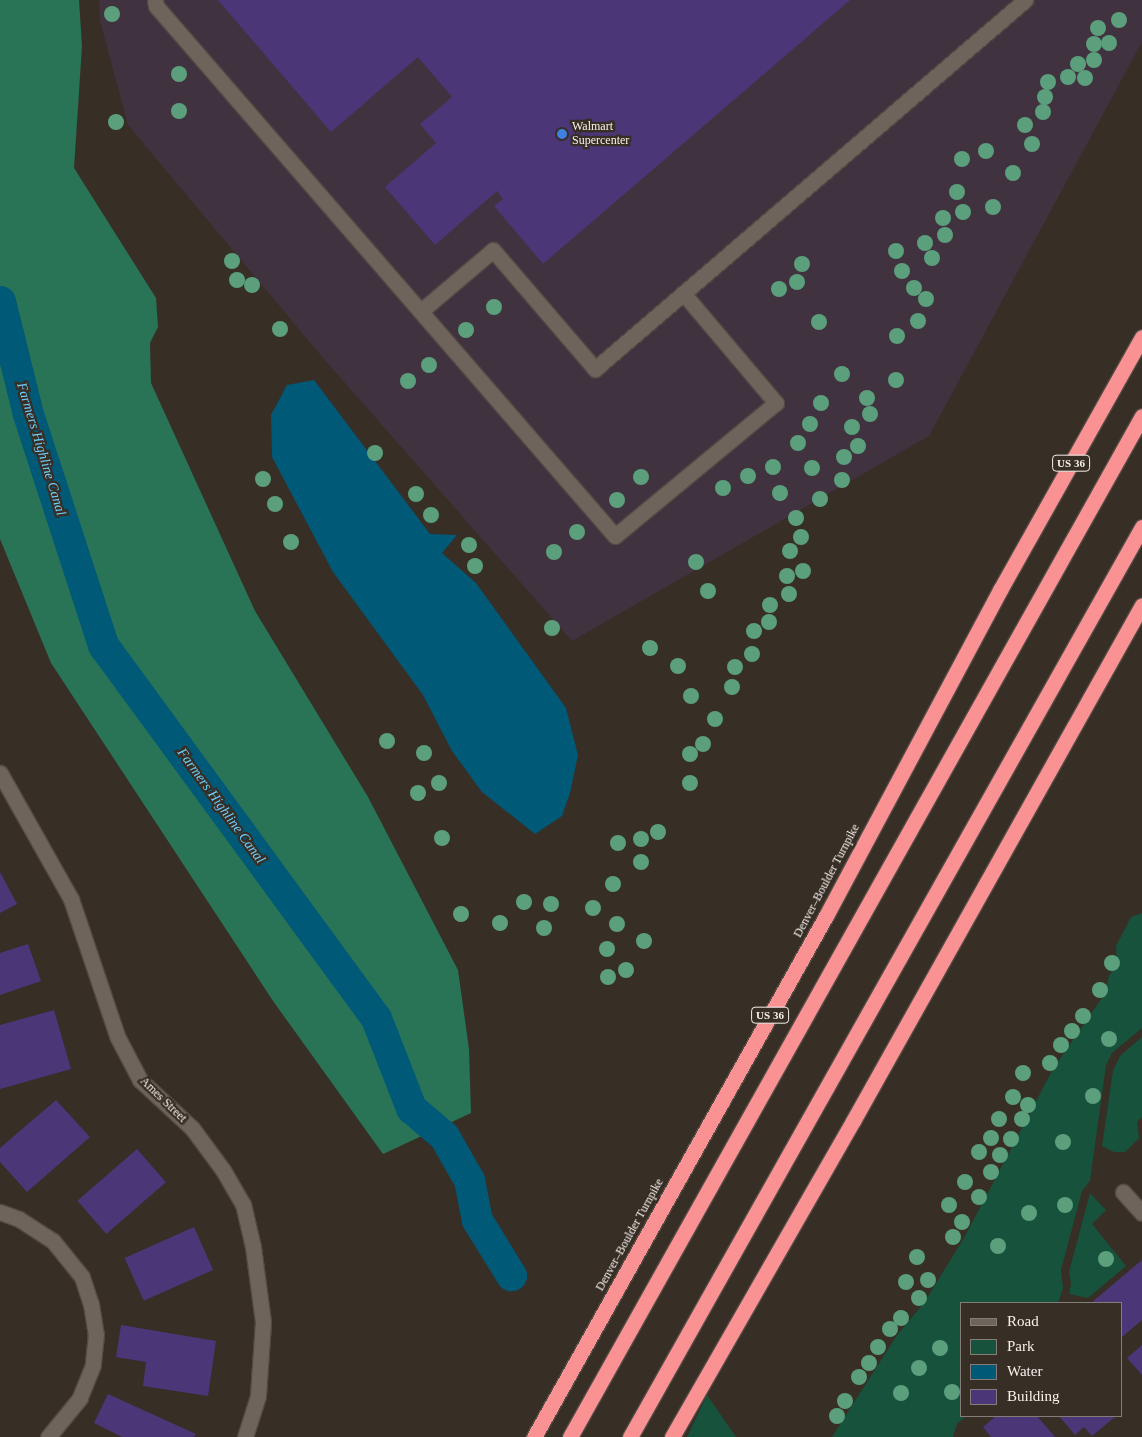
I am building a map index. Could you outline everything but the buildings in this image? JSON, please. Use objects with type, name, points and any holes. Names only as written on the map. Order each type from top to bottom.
[{"type":"highway","name":"Denver–Boulder Turnpike","points":[[534,1437],[826,914],[1000,590],[1142,337]]},
{"type":"highway","points":[[570,1437],[1142,416]]},
{"type":"highway","points":[[630,1437],[1142,527]]},
{"type":"highway","points":[[672,1437],[853,1121],[1142,605]]},
{"type":"street","points":[[155,0],[156,6],[615,536],[776,403],[683,293]]},
{"type":"street","points":[[420,311],[493,250],[595,369],[1024,0]]},
{"type":"street","name":"Ames Street","points":[[0,773],[71,898],[117,1036],[140,1080],[192,1128],[223,1170],[243,1204],[253,1247],[263,1322],[258,1396],[245,1437]]},
{"type":"street","points":[[1124,1192],[1142,1213]]},
{"type":"street","points":[[0,1212],[19,1219],[53,1241],[82,1277],[91,1304],[96,1334],[93,1365],[80,1398],[48,1437]]},
{"type":"shaded area","points":[[99,0],[1142,0],[1142,42],[929,436],[572,641],[323,358],[128,125],[100,21]]},
{"type":"green space","points":[[0,0],[79,0],[82,46],[74,168],[156,298],[158,327],[150,343],[151,383],[255,611],[368,797],[458,970],[469,1049],[471,1113],[383,1154],[273,1001],[51,663],[0,539]]},
{"type":"green space","points":[[1142,913],[1142,1028],[1112,1053],[1106,1065],[1090,1181],[1082,1191],[1061,1270],[1063,1288],[1058,1302],[960,1302],[960,1417],[965,1417],[957,1424],[953,1437],[832,1437],[897,1335],[924,1303],[965,1236],[1053,1069],[1104,995],[1109,976],[1117,963],[1116,946],[1131,917]]},
{"type":"green space","points":[[1142,1037],[1142,1117],[1137,1122],[1139,1138],[1125,1152],[1114,1152],[1102,1146],[1113,1071],[1120,1056]]},
{"type":"green space","points":[[1090,1193],[1106,1210],[1092,1224],[1126,1266],[1088,1298],[1069,1294],[1071,1283],[1069,1272]]},
{"type":"green space","points":[[707,1395],[736,1437],[687,1437]]},
{"type":"water","points":[[314,380],[430,534],[457,535],[442,553],[476,583],[566,708],[578,755],[570,793],[562,816],[535,834],[482,792],[452,751],[423,695],[333,572],[272,457],[271,415],[287,385]]},
{"type":"waterway","name":"Farmers Highline Canal","points":[[0,301],[28,414],[103,645],[376,1018],[411,1108],[444,1136],[469,1180],[477,1220],[511,1275]]},
{"type":"place","name":"Walmart Supercenter","points":[[562,134]]}]
